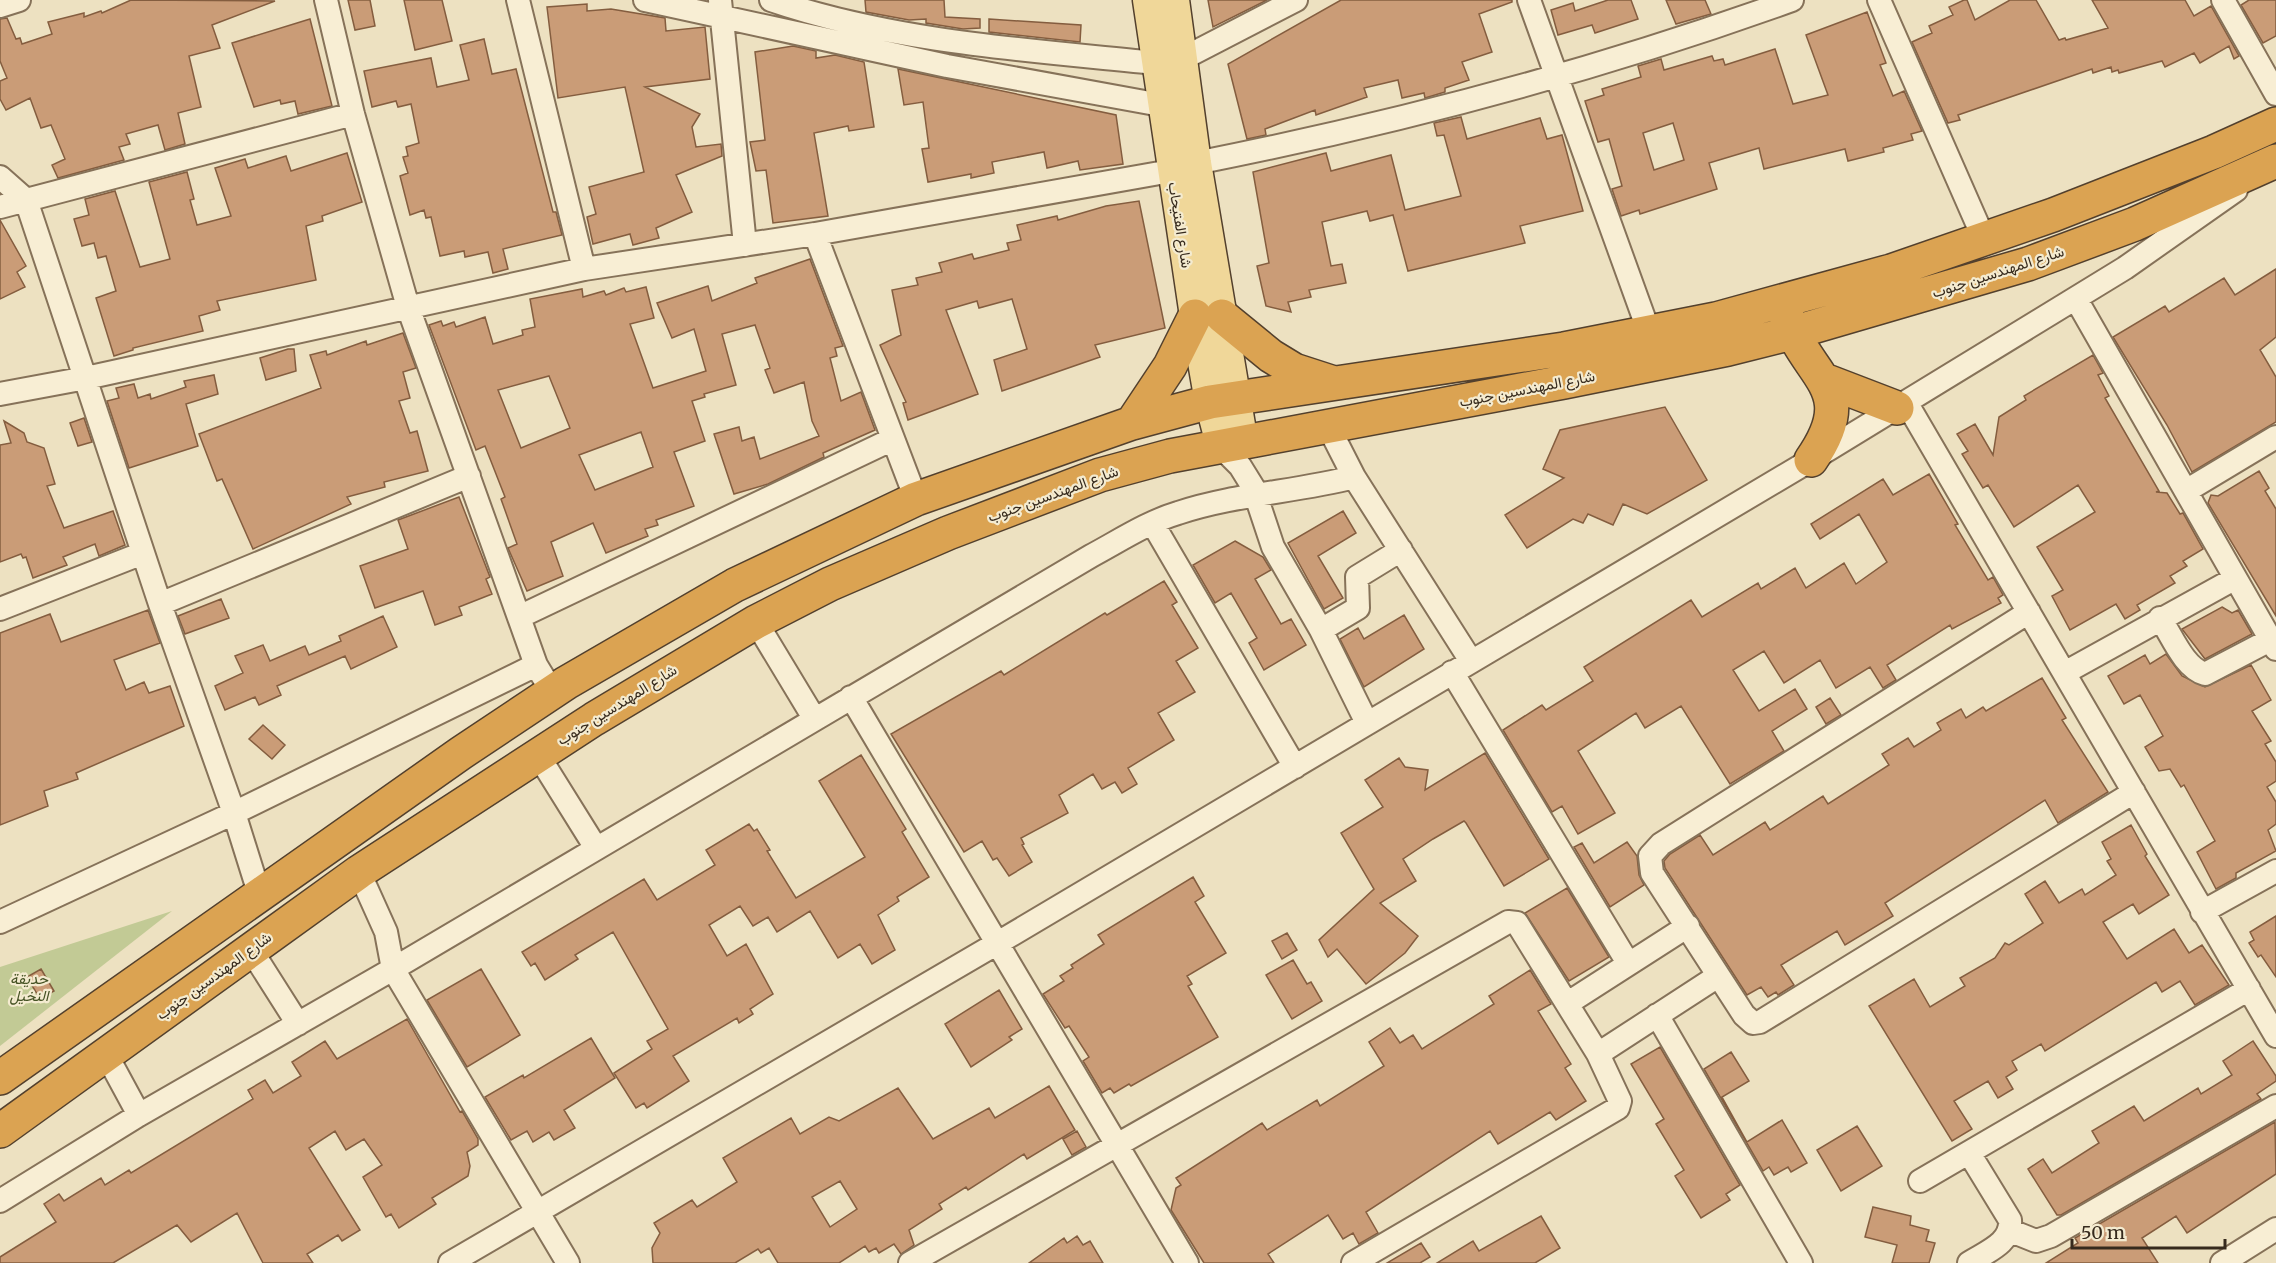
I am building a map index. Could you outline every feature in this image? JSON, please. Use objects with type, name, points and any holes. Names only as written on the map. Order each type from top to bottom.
[{"type":"highway","points":[[0,1078],[461,753],[553,693],[566,682],[639,638],[735,585],[916,498],[1132,423],[1223,399],[1564,349],[1716,319],[1891,271],[1984,239],[2214,153],[2276,124]]},
{"type":"highway","name":"شارع المهندسين جنوب","points":[[0,1131],[359,872],[538,754],[665,674],[756,622],[830,584],[948,533],[1089,479],[1170,456],[1235,452],[1328,426],[1588,377],[1792,333],[2028,264],[2134,224],[2272,163]]},
{"type":"highway","points":[[1782,300],[1792,333],[1802,352],[1824,380],[1833,414],[1825,438],[1811,460]]},
{"type":"highway","points":[[1132,423],[1170,366],[1208,316],[1294,370],[1332,383]]},
{"type":"highway","points":[[1824,380],[1902,405]]},
{"type":"highway","points":[[461,753],[486,789]]},
{"type":"main road","name":"شارع الفتيحاب","points":[[1148,0],[1169,61],[1208,316],[1235,452]]},
{"type":"main road","name":"شارع الفتيحاب","points":[[1174,0],[1169,61],[1161,105],[1184,167]]},
{"type":"street","points":[[0,6],[19,0]]},
{"type":"street","points":[[326,0],[353,114],[408,307],[536,665],[553,693]]},
{"type":"street","points":[[518,0],[584,269]]},
{"type":"street","points":[[771,0],[865,26],[921,37],[1169,61],[1296,0]]},
{"type":"street","points":[[1529,0],[1559,77],[1649,332]]},
{"type":"street","points":[[0,394],[86,378],[584,269],[815,234],[1184,167],[1284,146],[1559,77],[1691,37],[1792,0]]},
{"type":"street","points":[[2223,0],[2276,94]]},
{"type":"street","points":[[651,1],[720,9],[978,72],[1161,105]]},
{"type":"street","points":[[1886,2],[1984,239]]},
{"type":"street","points":[[720,9],[745,245]]},
{"type":"street","points":[[978,72],[981,44]]},
{"type":"street","points":[[0,207],[353,114]]},
{"type":"street","points":[[450,1263],[996,944],[1811,460],[2076,299],[2193,222],[2272,163]]},
{"type":"street","points":[[0,177],[26,200],[160,604],[234,813],[260,896]]},
{"type":"street","points":[[815,234],[916,498]]},
{"type":"street","points":[[2076,299],[2273,644],[2205,674],[2197,672],[2187,661],[2160,618]]},
{"type":"street","points":[[1902,405],[2066,672],[2202,912],[2276,1036]]},
{"type":"street","points":[[1328,426],[1354,477],[1401,550],[1462,666],[1628,963]]},
{"type":"street","points":[[2186,491],[2276,437]]},
{"type":"street","points":[[519,617],[893,439]]},
{"type":"street","points":[[1235,452],[1257,495],[1273,547],[1320,630],[1367,723]]},
{"type":"street","points":[[160,604],[469,476]]},
{"type":"street","points":[[0,1201],[139,1115],[393,969],[1048,579],[1175,513],[1207,504],[1313,487],[1354,477]]},
{"type":"street","points":[[1153,524],[1295,767]]},
{"type":"street","points":[[1320,630],[1358,608],[1357,577],[1401,550]]},
{"type":"street","points":[[0,609],[143,553]]},
{"type":"street","points":[[2066,672],[2234,579]]},
{"type":"street","points":[[2029,612],[1656,849],[1650,856],[1652,873],[1744,1015],[1753,1023],[1760,1022],[2134,792]]},
{"type":"street","points":[[756,622],[814,718]]},
{"type":"street","points":[[0,922],[234,813],[536,665]]},
{"type":"street","points":[[851,697],[1187,1263]]},
{"type":"street","points":[[538,754],[596,848]]},
{"type":"street","points":[[2202,912],[2276,871]]},
{"type":"street","points":[[359,872],[386,932],[393,969],[540,1211],[568,1263]]},
{"type":"street","points":[[910,1263],[1508,922],[1514,921],[1520,925],[1568,1002],[1598,1054],[1620,1101],[1615,1110],[1353,1263]]},
{"type":"street","points":[[1568,1002],[1688,926]]},
{"type":"street","points":[[250,950],[298,1024]]},
{"type":"street","points":[[1598,1054],[1718,976]]},
{"type":"street","points":[[1920,1181],[2249,989]]},
{"type":"street","points":[[1657,1015],[1802,1263]]},
{"type":"street","points":[[106,1054],[139,1115]]},
{"type":"street","points":[[2011,1231],[2036,1241],[2051,1236],[2276,1106]]},
{"type":"street","points":[[1969,1153],[2010,1220],[2011,1231],[2005,1240],[1969,1263]]},
{"type":"street","points":[[2222,1263],[2276,1229]]},
{"type":"green space","name":"حديقة النخيل","points":[[172,911],[0,1046],[0,967]]},
{"type":"building","points":[[131,0],[275,1],[212,25],[220,48],[189,56],[201,107],[178,113],[185,144],[165,150],[158,125],[126,134],[130,144],[119,147],[124,160],[58,178],[52,165],[65,159],[51,125],[41,128],[30,98],[6,110],[0,99],[0,81],[7,78],[0,61],[0,19],[7,18],[16,39],[20,38],[22,44],[52,34],[48,22],[84,13],[84,17],[101,11],[102,13]]},
{"type":"building","points":[[348,0],[370,0],[375,26],[355,30]]},
{"type":"building","points":[[404,0],[442,0],[452,41],[415,50]]},
{"type":"building","points":[[865,0],[944,0],[945,17],[980,19],[980,28],[963,29],[926,23],[926,19],[909,20],[866,12]]},
{"type":"building","points":[[1208,0],[1267,0],[1213,27]]},
{"type":"building","points":[[1341,0],[1512,0],[1512,2],[1479,14],[1492,52],[1462,62],[1469,80],[1445,88],[1445,92],[1425,98],[1424,93],[1402,98],[1398,80],[1364,88],[1367,97],[1316,115],[1315,110],[1265,129],[1266,135],[1247,139],[1228,64]]},
{"type":"building","points":[[1608,0],[1631,0],[1638,19],[1595,33],[1592,25],[1558,35],[1551,10],[1573,3],[1575,11]]},
{"type":"building","points":[[1666,0],[1705,0],[1711,14],[1676,24]]},
{"type":"building","points":[[1967,0],[1975,20],[2010,0],[2036,0],[2059,40],[2065,38],[2066,40],[2108,28],[2092,0],[2185,0],[2194,16],[2211,6],[2239,56],[2234,59],[2229,46],[2200,63],[2194,53],[2165,67],[2162,61],[2119,73],[2118,70],[2112,72],[2111,67],[2093,73],[2092,69],[1958,115],[1960,120],[1948,123],[1912,42],[1932,33],[1929,26],[1953,15],[1949,7]]},
{"type":"building","points":[[2249,0],[2276,0],[2276,36],[2263,43],[2241,5]]},
{"type":"building","points":[[587,4],[587,11],[611,9],[665,18],[666,31],[705,27],[710,79],[645,87],[700,114],[692,127],[696,147],[721,144],[722,156],[676,175],[692,212],[656,228],[659,238],[633,245],[630,234],[593,244],[587,217],[596,214],[589,187],[644,172],[625,87],[558,98],[547,7]]},
{"type":"building","points":[[1867,12],[1886,63],[1880,65],[1893,96],[1904,91],[1922,131],[1911,134],[1913,140],[1883,148],[1884,152],[1848,161],[1845,149],[1764,169],[1759,148],[1709,163],[1717,189],[1640,214],[1639,210],[1621,216],[1612,189],[1622,186],[1609,139],[1598,142],[1585,101],[1604,95],[1602,89],[1641,77],[1638,66],[1661,59],[1664,70],[1712,56],[1714,61],[1723,59],[1725,65],[1775,49],[1793,104],[1828,95],[1806,35]],"holes":[[[1673,123],[1684,160],[1654,170],[1643,133]]]},
{"type":"building","points":[[310,19],[332,106],[298,114],[295,101],[281,104],[280,100],[254,107],[232,43]]},
{"type":"building","points":[[989,19],[1081,25],[1080,42],[989,32]]},
{"type":"building","points":[[484,39],[492,74],[516,69],[553,212],[556,212],[562,235],[503,249],[508,269],[493,273],[488,252],[465,257],[464,251],[440,256],[431,217],[426,218],[424,210],[410,215],[400,176],[408,173],[403,157],[408,156],[406,147],[419,143],[411,104],[398,107],[396,101],[372,107],[364,71],[431,58],[437,87],[469,80],[460,45]]},
{"type":"building","points":[[793,46],[816,51],[816,58],[835,55],[864,62],[874,127],[849,131],[848,126],[814,133],[828,216],[773,223],[766,170],[756,171],[750,142],[765,140],[755,52]]},
{"type":"building","points":[[898,69],[1116,115],[1123,164],[1080,170],[1078,161],[1047,168],[1044,152],[992,162],[994,173],[971,178],[971,174],[928,182],[922,149],[929,148],[923,102],[904,105]]},
{"type":"building","points":[[1461,117],[1467,139],[1540,118],[1547,139],[1562,135],[1583,211],[1520,226],[1525,243],[1408,271],[1393,215],[1370,221],[1367,211],[1322,222],[1331,266],[1342,264],[1346,283],[1309,290],[1311,297],[1288,302],[1291,312],[1266,306],[1257,266],[1269,263],[1253,172],[1326,153],[1331,171],[1391,155],[1405,210],[1461,196],[1444,135],[1437,136],[1434,123]]},
{"type":"building","points":[[347,153],[362,202],[322,216],[323,221],[306,226],[316,280],[217,301],[220,310],[199,316],[203,331],[133,348],[133,350],[114,356],[96,298],[116,291],[106,256],[98,258],[94,243],[82,246],[74,219],[89,215],[85,199],[115,191],[140,267],[170,259],[149,182],[187,172],[194,199],[190,200],[197,225],[231,216],[215,168],[245,159],[248,168],[286,156],[291,171]]},
{"type":"building","points":[[1139,201],[1165,328],[1095,345],[1100,357],[1002,391],[994,360],[1027,349],[1012,299],[979,308],[977,301],[946,310],[978,394],[908,420],[903,403],[906,402],[880,345],[901,335],[892,290],[918,285],[916,278],[942,272],[939,263],[972,254],[974,259],[1009,250],[1007,243],[1021,240],[1017,225],[1057,216],[1058,220],[1106,206]]},
{"type":"building","points":[[0,220],[26,266],[17,272],[25,287],[0,299]]},
{"type":"building","points":[[810,259],[843,346],[835,348],[837,356],[830,358],[841,401],[861,392],[875,430],[823,453],[824,457],[768,484],[734,494],[714,434],[739,427],[742,441],[754,437],[760,459],[819,436],[812,421],[804,382],[774,393],[765,370],[770,368],[755,325],[722,334],[736,385],[704,394],[705,397],[692,401],[705,441],[674,452],[694,506],[656,520],[658,525],[645,529],[648,536],[606,553],[593,523],[551,542],[563,576],[527,591],[508,548],[517,544],[501,499],[505,497],[485,446],[476,450],[429,325],[441,321],[443,326],[454,322],[456,327],[485,317],[493,344],[523,335],[522,330],[535,327],[530,299],[582,289],[583,297],[604,291],[606,295],[624,288],[626,292],[646,287],[654,318],[630,324],[653,388],[706,371],[694,329],[672,338],[657,303],[708,286],[712,301],[757,283],[755,278]],"holes":[[[549,376],[570,428],[521,448],[498,390]],[[641,432],[653,467],[595,490],[579,455]]]},
{"type":"building","points":[[2276,269],[2276,337],[2260,350],[2276,377],[2276,422],[2192,472],[2167,425],[2113,337],[2165,306],[2169,312],[2224,278],[2235,295]]},
{"type":"building","points":[[403,333],[416,368],[403,372],[410,398],[399,401],[410,433],[417,431],[428,471],[384,482],[385,487],[347,497],[351,504],[253,549],[222,479],[217,481],[199,434],[321,388],[310,355],[326,351],[327,355],[366,341],[367,345]]},
{"type":"building","points":[[294,349],[296,371],[266,380],[260,358]]},
{"type":"building","points":[[2093,355],[2103,373],[2098,375],[2109,396],[2105,398],[2159,491],[2156,492],[2167,493],[2180,514],[2183,513],[2203,549],[2183,561],[2187,566],[2170,576],[2175,583],[2137,605],[2140,610],[2125,619],[2116,604],[2070,630],[2052,596],[2063,590],[2037,547],[2095,512],[2078,485],[2014,527],[1988,485],[1983,488],[1962,454],[1968,451],[1957,434],[1975,424],[1993,455],[1999,417],[2026,400],[2024,396]]},
{"type":"building","points":[[214,375],[218,394],[186,404],[198,446],[129,468],[107,401],[119,398],[116,388],[134,384],[138,398],[150,394],[151,399],[186,387],[184,381]]},
{"type":"building","points":[[1665,407],[1707,480],[1647,514],[1623,504],[1613,525],[1588,514],[1583,523],[1573,519],[1527,548],[1505,515],[1564,478],[1543,469],[1560,430]]},
{"type":"building","points":[[84,418],[92,442],[78,446],[70,423]]},
{"type":"building","points":[[4,421],[24,433],[27,442],[44,448],[55,484],[47,486],[64,528],[113,511],[125,545],[99,556],[95,544],[63,557],[67,565],[33,578],[26,557],[23,558],[21,554],[0,562],[0,445],[11,443]]},
{"type":"building","points":[[2259,471],[2269,488],[2265,491],[2276,509],[2276,616],[2208,503],[2211,495],[2218,496]]},
{"type":"building","points":[[1929,474],[1958,524],[1955,525],[1988,580],[1993,577],[2003,595],[1998,598],[2001,603],[1952,629],[1950,625],[1887,665],[1896,680],[1883,688],[1870,667],[1836,688],[1820,660],[1784,683],[1764,651],[1733,670],[1759,711],[1795,689],[1807,709],[1772,731],[1784,751],[1730,784],[1681,706],[1645,728],[1636,713],[1578,751],[1615,813],[1578,834],[1562,806],[1552,812],[1503,730],[1542,705],[1546,710],[1593,681],[1584,667],[1691,600],[1702,617],[1758,583],[1761,589],[1795,568],[1806,588],[1844,563],[1856,584],[1887,562],[1859,514],[1820,539],[1811,524],[1883,479],[1893,495]]},
{"type":"building","points":[[459,497],[490,577],[486,579],[492,594],[459,607],[462,615],[435,625],[423,591],[375,608],[360,566],[408,549],[398,520]]},
{"type":"building","points":[[1343,511],[1356,533],[1318,556],[1343,598],[1324,609],[1288,543]]},
{"type":"building","points":[[1235,541],[1263,557],[1271,570],[1255,579],[1281,624],[1291,619],[1306,645],[1264,670],[1249,643],[1257,638],[1231,593],[1215,603],[1193,565]]},
{"type":"building","points":[[1164,581],[1177,602],[1172,605],[1198,648],[1176,661],[1195,692],[1158,713],[1174,740],[1128,768],[1137,784],[1122,793],[1115,782],[1102,789],[1093,774],[1059,795],[1068,813],[1021,838],[1024,844],[1022,845],[1032,862],[1009,876],[997,858],[993,860],[982,841],[964,852],[891,734],[1001,671],[1004,675],[1105,613],[1107,615]]},
{"type":"building","points":[[221,599],[229,618],[185,634],[178,616]]},
{"type":"building","points":[[2222,607],[2232,613],[2238,610],[2252,634],[2205,659],[2182,629]]},
{"type":"building","points":[[148,610],[160,643],[114,660],[126,690],[144,682],[149,693],[170,686],[184,726],[76,773],[78,779],[44,791],[48,806],[0,825],[0,633],[50,614],[61,642]]},
{"type":"building","points":[[1404,615],[1424,649],[1364,687],[1340,639],[1358,628],[1364,639]]},
{"type":"building","points":[[383,616],[397,647],[351,669],[345,656],[277,686],[281,695],[259,705],[255,697],[225,710],[215,686],[243,673],[235,656],[263,645],[270,661],[305,646],[309,655],[341,641],[339,636]]},
{"type":"building","points":[[2166,654],[2182,676],[2205,687],[2251,665],[2271,700],[2252,711],[2271,741],[2265,744],[2276,762],[2276,781],[2267,787],[2276,802],[2276,824],[2268,830],[2276,851],[2236,873],[2236,878],[2216,889],[2197,852],[2215,841],[2184,785],[2181,787],[2170,769],[2159,771],[2145,747],[2163,736],[2140,695],[2124,704],[2108,676],[2145,655],[2150,664]]},
{"type":"building","points":[[2042,678],[2066,718],[2062,720],[2108,792],[2058,823],[2045,800],[1885,903],[1893,916],[1845,945],[1837,931],[1781,965],[1794,985],[1778,995],[1776,992],[1768,997],[1761,987],[1747,995],[1665,868],[1664,861],[1670,854],[1700,835],[1713,855],[1765,822],[1770,830],[1823,796],[1828,804],[1889,765],[1882,754],[1908,738],[1914,747],[1941,730],[1937,723],[1961,709],[1966,718],[1983,707],[1986,711]]},
{"type":"building","points":[[1830,698],[1841,715],[1826,724],[1816,707]]},
{"type":"building","points":[[263,725],[285,745],[272,759],[249,739]]},
{"type":"building","points":[[1485,753],[1549,859],[1504,886],[1464,821],[1403,859],[1416,881],[1380,903],[1418,936],[1405,953],[1366,984],[1337,949],[1328,957],[1319,940],[1374,889],[1341,833],[1383,807],[1365,780],[1399,758],[1405,767],[1428,770],[1425,790]]},
{"type":"building","points":[[861,755],[906,829],[902,832],[929,877],[897,897],[899,901],[878,915],[895,950],[872,964],[860,944],[838,958],[810,911],[777,932],[768,917],[753,926],[740,906],[709,925],[727,956],[746,944],[773,994],[750,1009],[753,1014],[739,1023],[737,1018],[673,1056],[689,1081],[647,1108],[644,1103],[636,1108],[614,1073],[652,1049],[647,1041],[668,1029],[613,932],[575,955],[578,959],[545,980],[535,963],[531,966],[522,952],[644,879],[657,900],[715,865],[706,850],[749,824],[754,831],[757,829],[770,850],[767,851],[796,898],[865,857],[819,781]]},
{"type":"building","points":[[2131,825],[2147,854],[2145,856],[2169,895],[2139,914],[2133,904],[2103,922],[2127,959],[2174,929],[2189,953],[2202,945],[2229,985],[2195,1005],[2180,981],[2162,992],[2156,982],[2045,1051],[2041,1044],[2012,1061],[2017,1070],[2006,1077],[2013,1089],[1998,1098],[1988,1081],[1954,1101],[1972,1129],[1952,1141],[1869,1006],[1914,979],[1930,1007],[1965,986],[1960,978],[1995,958],[2005,943],[2009,945],[2043,923],[2025,894],[2045,881],[2059,903],[2082,889],[2085,895],[2116,875],[2107,861],[2111,859],[2102,842]]},
{"type":"building","points":[[1627,842],[1637,856],[1639,875],[1644,885],[1610,907],[1574,847],[1582,843],[1594,863]]},
{"type":"building","points":[[1193,877],[1204,896],[1195,902],[1226,953],[1187,976],[1192,984],[1188,986],[1218,1037],[1131,1086],[1129,1084],[1114,1093],[1110,1088],[1102,1093],[1083,1061],[1089,1057],[1069,1026],[1065,1028],[1043,994],[1064,981],[1060,976],[1073,968],[1071,965],[1104,944],[1098,935]]},
{"type":"building","points":[[1567,888],[1609,957],[1569,981],[1525,913]]},
{"type":"building","points":[[2276,916],[2276,977],[2261,955],[2258,957],[2249,943],[2254,940],[2250,932]]},
{"type":"building","points":[[1287,933],[1297,950],[1282,959],[1272,941]]},
{"type":"building","points":[[1293,960],[1307,984],[1311,982],[1322,1001],[1292,1019],[1266,975]]},
{"type":"building","points":[[41,969],[54,991],[40,999],[27,977]]},
{"type":"building","points":[[481,969],[520,1035],[467,1067],[427,1000]]},
{"type":"building","points":[[1530,970],[1551,1004],[1538,1011],[1571,1064],[1565,1068],[1586,1101],[1556,1120],[1550,1112],[1498,1144],[1490,1131],[1366,1212],[1378,1233],[1359,1244],[1353,1233],[1343,1239],[1328,1215],[1268,1254],[1274,1263],[1204,1263],[1171,1210],[1176,1188],[1181,1185],[1176,1178],[1262,1123],[1267,1130],[1317,1100],[1320,1106],[1384,1066],[1369,1042],[1390,1028],[1400,1043],[1413,1035],[1422,1049],[1494,1004],[1489,996]]},
{"type":"building","points":[[999,990],[1022,1029],[1009,1037],[1012,1040],[971,1067],[945,1024]]},
{"type":"building","points":[[407,1019],[478,1139],[478,1145],[467,1152],[470,1166],[468,1176],[432,1198],[436,1204],[399,1228],[391,1214],[386,1217],[363,1177],[382,1165],[364,1139],[346,1150],[335,1131],[309,1148],[360,1230],[342,1241],[338,1235],[307,1254],[313,1263],[263,1263],[237,1213],[191,1242],[177,1225],[113,1263],[0,1263],[0,1257],[56,1222],[44,1204],[59,1194],[64,1201],[101,1178],[105,1185],[129,1170],[131,1173],[253,1099],[248,1090],[265,1080],[273,1093],[301,1076],[292,1062],[325,1041],[337,1059]]},
{"type":"building","points":[[591,1038],[615,1078],[564,1110],[575,1128],[554,1140],[549,1132],[533,1142],[527,1131],[511,1140],[485,1097],[523,1075],[524,1078]]},
{"type":"building","points":[[2253,1041],[2276,1076],[2276,1081],[2257,1094],[2261,1099],[2061,1215],[2057,1215],[2028,1169],[2043,1159],[2052,1173],[2099,1143],[2092,1131],[2134,1106],[2144,1121],[2198,1088],[2201,1094],[2232,1075],[2223,1061]]},
{"type":"building","points":[[1660,1047],[1740,1185],[1726,1194],[1730,1200],[1701,1218],[1675,1176],[1684,1170],[1656,1124],[1664,1119],[1631,1064]]},
{"type":"building","points":[[1731,1052],[1749,1081],[1722,1097],[1747,1142],[1782,1120],[1807,1163],[1791,1172],[1788,1167],[1774,1175],[1769,1167],[1763,1171],[1704,1069]]},
{"type":"building","points":[[1049,1086],[1075,1130],[1027,1159],[1024,1154],[968,1190],[966,1187],[939,1204],[942,1209],[909,1230],[914,1245],[901,1254],[894,1244],[879,1253],[876,1248],[869,1252],[865,1246],[839,1263],[778,1263],[769,1248],[761,1253],[758,1249],[735,1263],[653,1263],[652,1248],[660,1233],[654,1223],[692,1200],[697,1207],[737,1182],[723,1158],[791,1118],[800,1134],[829,1117],[839,1121],[898,1088],[933,1139],[989,1108],[995,1118]],"holes":[[[840,1181],[857,1209],[830,1227],[812,1197]]]},
{"type":"building","points":[[2275,1122],[2276,1174],[2187,1233],[2176,1216],[2142,1238],[2158,1263],[2046,1263],[2078,1243],[2075,1238]]},
{"type":"building","points":[[1857,1126],[1882,1166],[1841,1191],[1817,1150]]},
{"type":"building","points":[[1077,1131],[1086,1147],[1072,1155],[1063,1139]]},
{"type":"building","points":[[1873,1207],[1911,1216],[1910,1225],[1929,1230],[1926,1241],[1935,1243],[1929,1263],[1892,1263],[1897,1245],[1865,1237]]},
{"type":"building","points":[[1541,1216],[1560,1248],[1535,1263],[1437,1263],[1473,1241],[1479,1251]]},
{"type":"building","points":[[1077,1236],[1083,1245],[1090,1241],[1103,1263],[1029,1263],[1064,1238],[1067,1243]]},
{"type":"building","points":[[1421,1243],[1430,1257],[1420,1263],[1387,1263]]}]
